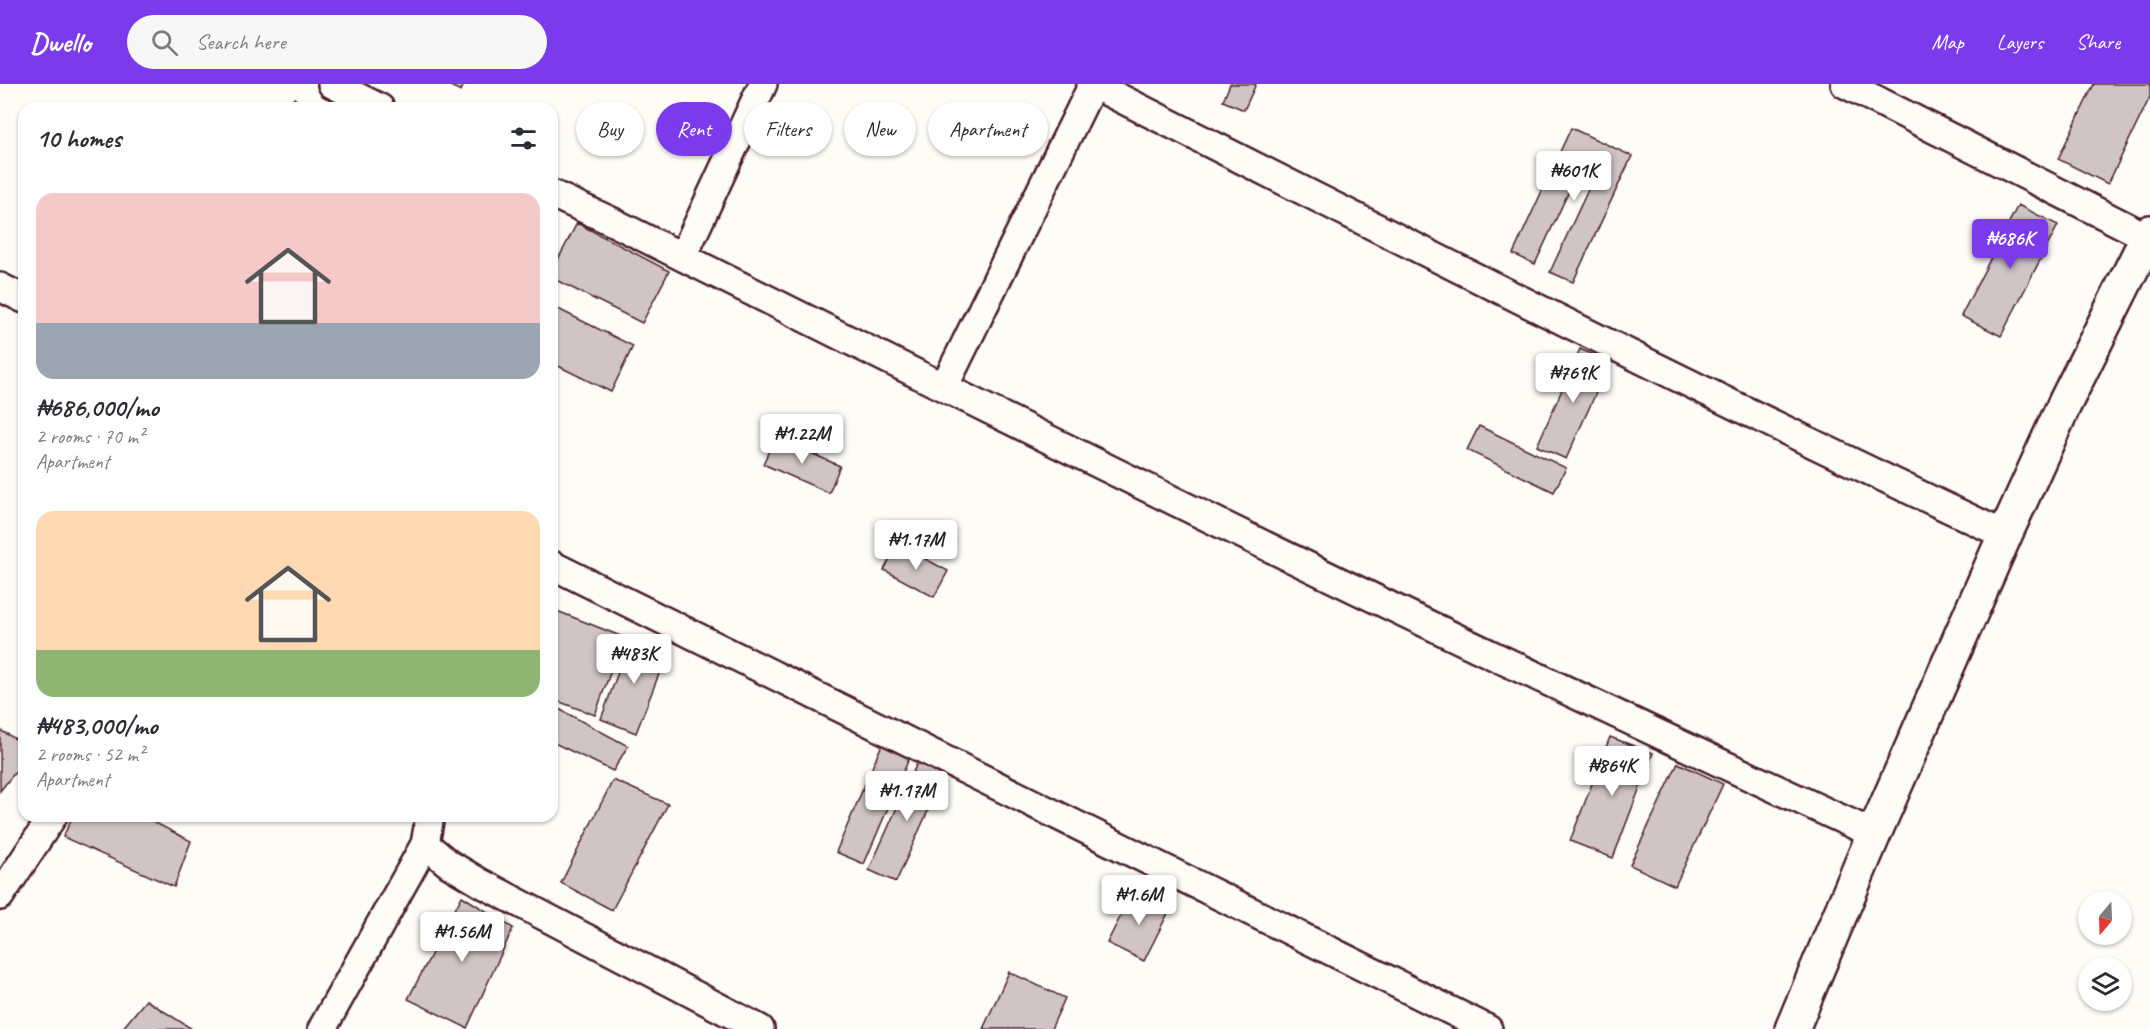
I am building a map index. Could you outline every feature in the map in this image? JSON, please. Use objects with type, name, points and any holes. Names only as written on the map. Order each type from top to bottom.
[{"type":"street","points":[[332,84],[368,102]]},
{"type":"street","points":[[682,256],[763,84]]},
{"type":"street","points":[[944,387],[1093,84],[1609,345],[1823,450],[2005,535]]},
{"type":"street","points":[[1792,1029],[1874,834],[2005,535],[2064,405],[2149,235],[1845,84]]},
{"type":"street","points":[[558,197],[1468,644],[1874,834]]},
{"type":"street","points":[[0,287],[18,295]]},
{"type":"street","points":[[558,568],[1488,1029]]},
{"type":"street","points":[[0,896],[49,822]]},
{"type":"street","points":[[322,1029],[425,844],[429,822]]},
{"type":"street","points":[[425,844],[448,864],[481,883],[760,1029]]},
{"type":"building","points":[[446,84],[464,84],[461,91]]},
{"type":"building","points":[[1230,84],[1256,84],[1244,110],[1223,101]]},
{"type":"building","points":[[2094,84],[2150,84],[2150,97],[2108,184],[2058,159]]},
{"type":"building","points":[[1571,128],[1632,156],[1573,282],[1550,272],[1598,168],[1583,161],[1535,264],[1513,254]]},
{"type":"building","points":[[2018,205],[2058,225],[2001,336],[1961,316]]},
{"type":"building","points":[[577,223],[669,271],[642,323],[558,281],[558,259]]},
{"type":"building","points":[[558,309],[633,346],[611,392],[558,366]]},
{"type":"building","points":[[1580,349],[1610,362],[1566,459],[1537,446]]},
{"type":"building","points":[[1479,426],[1566,468],[1554,492],[1467,450]]},
{"type":"building","points":[[775,437],[840,466],[829,493],[763,464]]},
{"type":"building","points":[[898,544],[948,571],[934,597],[884,570]]},
{"type":"building","points":[[558,611],[623,637],[595,715],[558,701]]},
{"type":"building","points":[[631,637],[668,651],[636,733],[601,719]]},
{"type":"building","points":[[558,709],[628,746],[613,771],[558,745]]},
{"type":"building","points":[[0,730],[18,740],[18,768],[0,791]]},
{"type":"building","points":[[1610,737],[1653,753],[1613,858],[1570,841]]},
{"type":"building","points":[[883,742],[911,754],[864,864],[836,852]]},
{"type":"building","points":[[918,761],[945,773],[896,882],[869,870]]},
{"type":"building","points":[[1678,763],[1723,784],[1675,886],[1630,865]]},
{"type":"building","points":[[613,780],[668,804],[612,910],[561,883]]},
{"type":"building","points":[[70,822],[154,822],[191,841],[174,887],[63,837]]},
{"type":"building","points":[[1134,890],[1170,909],[1144,961],[1107,943]]},
{"type":"building","points":[[462,896],[513,928],[467,1028],[408,999]]},
{"type":"building","points":[[1009,972],[1065,998],[1051,1029],[983,1029]]},
{"type":"building","points":[[146,1000],[192,1029],[122,1029]]}]
